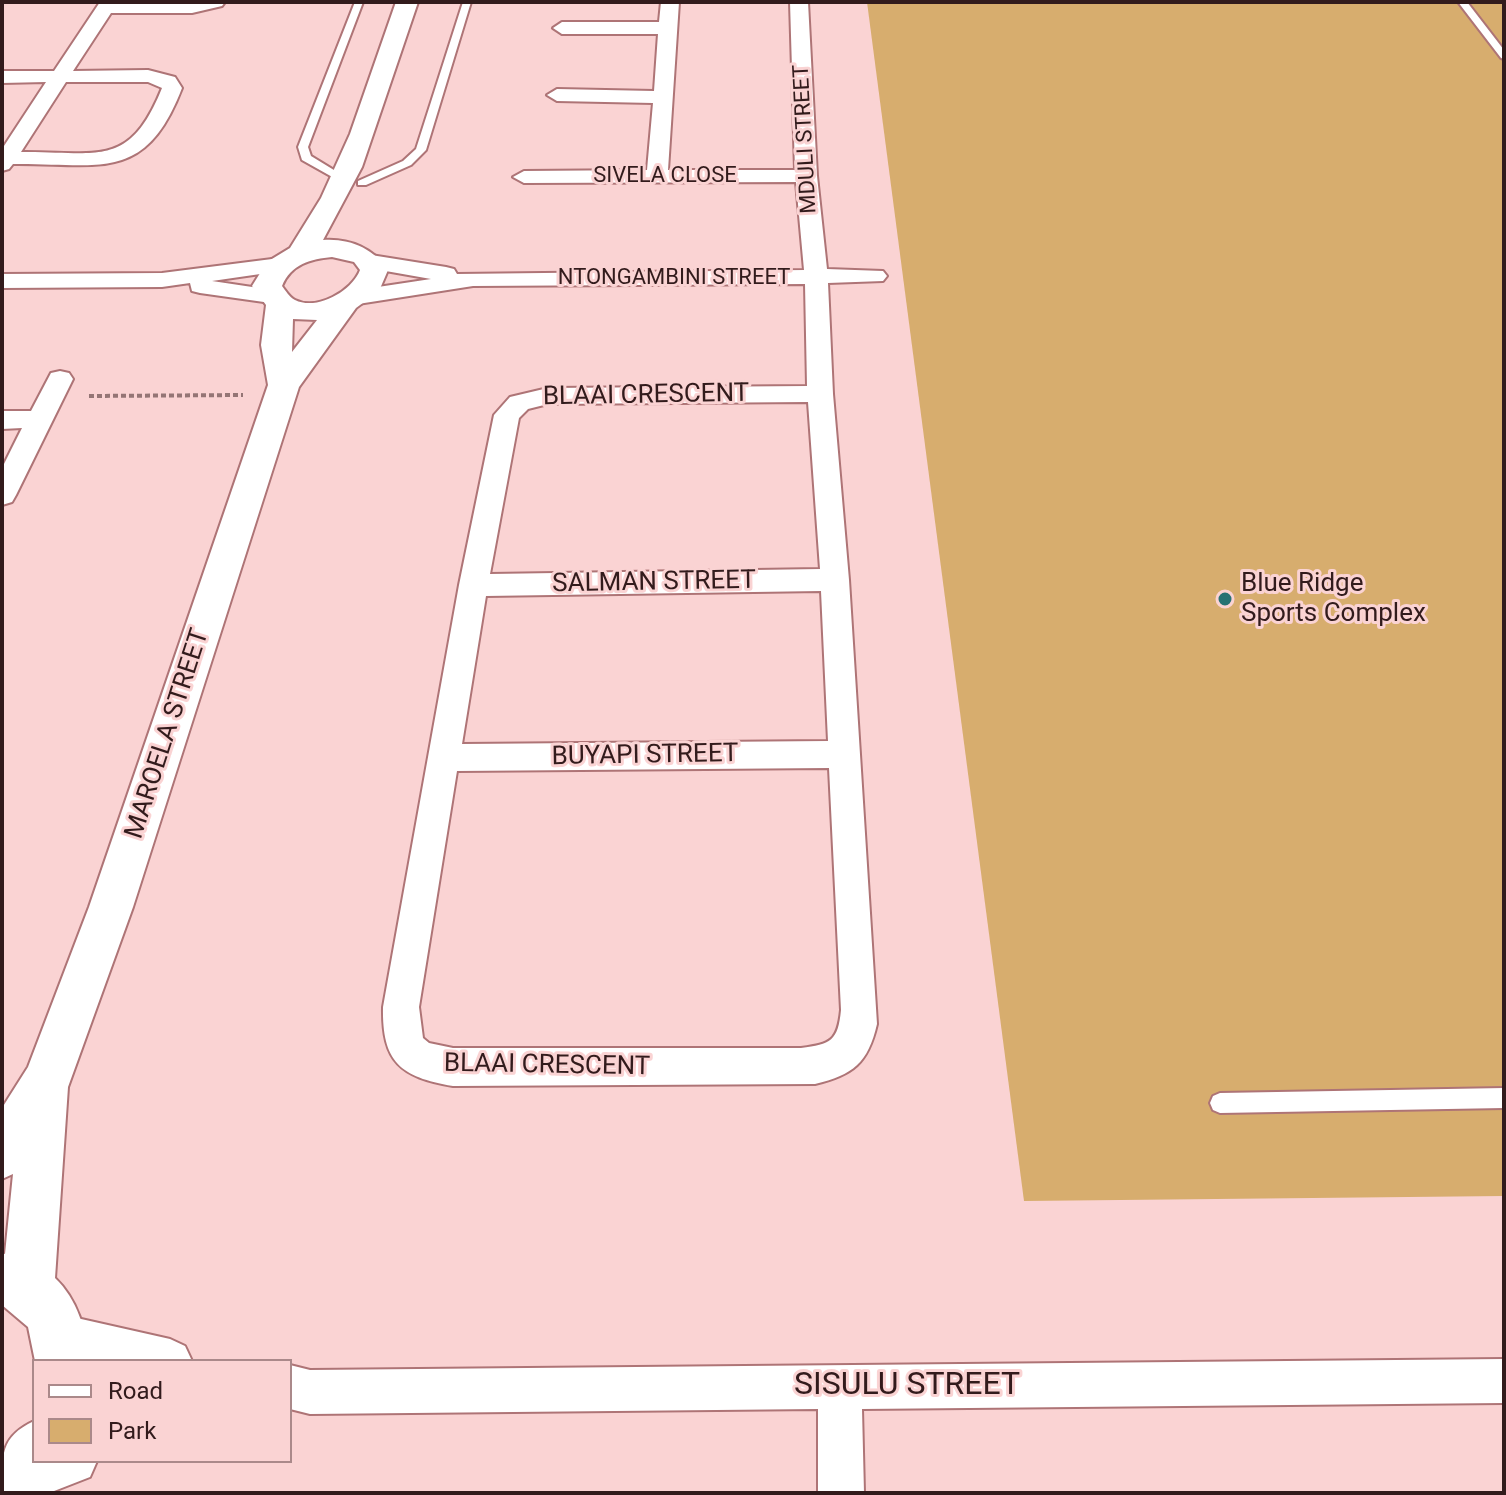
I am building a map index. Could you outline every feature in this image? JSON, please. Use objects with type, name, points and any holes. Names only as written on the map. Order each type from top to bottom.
[{"type":"street","points":[[4,161],[107,5],[192,8],[216,2]]},
{"type":"street","name":"MAROELA STREET","points":[[2,1154],[46,1082],[111,907],[282,390],[351,301],[370,285],[375,273],[366,258],[355,198],[407,2]]},
{"type":"street","name":"MAROELA STREET","points":[[282,390],[274,333],[276,300],[267,286],[271,275],[355,198],[422,2]]},
{"type":"street","points":[[657,176],[670,2]]},
{"type":"street","name":"MDULI STREET","points":[[799,2],[806,176],[816,277]]},
{"type":"street","points":[[562,28],[669,28]]},
{"type":"street","points":[[2,77],[156,76],[168,81],[172,88],[143,143],[127,154],[4,161]]},
{"type":"street","points":[[557,95],[664,97]]},
{"type":"street","name":"SIVELA CLOSE","points":[[524,177],[806,176]]},
{"type":"street","points":[[2,281],[162,280],[290,259],[333,248],[366,258]]},
{"type":"street","name":"NTONGAMBINI STREET","points":[[366,258],[473,279]]},
{"type":"street","name":"NTONGAMBINI STREET","points":[[351,301],[473,279],[875,276]]},
{"type":"street","name":"BLAAI CRESCENT","points":[[816,277],[820,394],[845,754],[859,1028],[856,1040],[840,1057],[821,1065],[801,1067],[453,1067],[423,1063],[408,1052],[401,1038],[401,1007],[473,585],[507,415],[519,403],[548,396],[820,394]]},
{"type":"street","points":[[162,280],[276,300],[309,311],[351,301]]},
{"type":"street","points":[[2,420],[50,398]]},
{"type":"street","points":[[2,495],[50,398]]},
{"type":"street","name":"SALMAN STREET","points":[[473,585],[835,580]]},
{"type":"street","name":"BUYAPI STREET","points":[[444,758],[845,754]]},
{"type":"street","name":"MAROELA STREET","points":[[15,1284],[46,1082]]},
{"type":"street","points":[[15,1284],[48,1308],[60,1348],[153,1359]]},
{"type":"street","name":"SISULU STREET","points":[[297,1392],[1504,1381]]},
{"type":"street","points":[[840,1386],[841,1493]]},
{"type":"street","points":[[15,1475],[66,1463]]},
{"type":"lane","points":[[359,2],[303,147],[306,158],[355,198],[421,150],[467,2]]},
{"type":"lane","points":[[1462,2],[1504,56]]},
{"type":"lane","points":[[1220,1103],[1504,1098]]},
{"type":"path","points":[[50,398],[282,390]]},
{"type":"green space","name":"Blue Ridge Sports Complex","points":[[867,2],[1504,2],[1504,1196],[1024,1201]]},
{"type":"place","name":"Blue Ridge Sports Complex","points":[[1225,599]]}]
